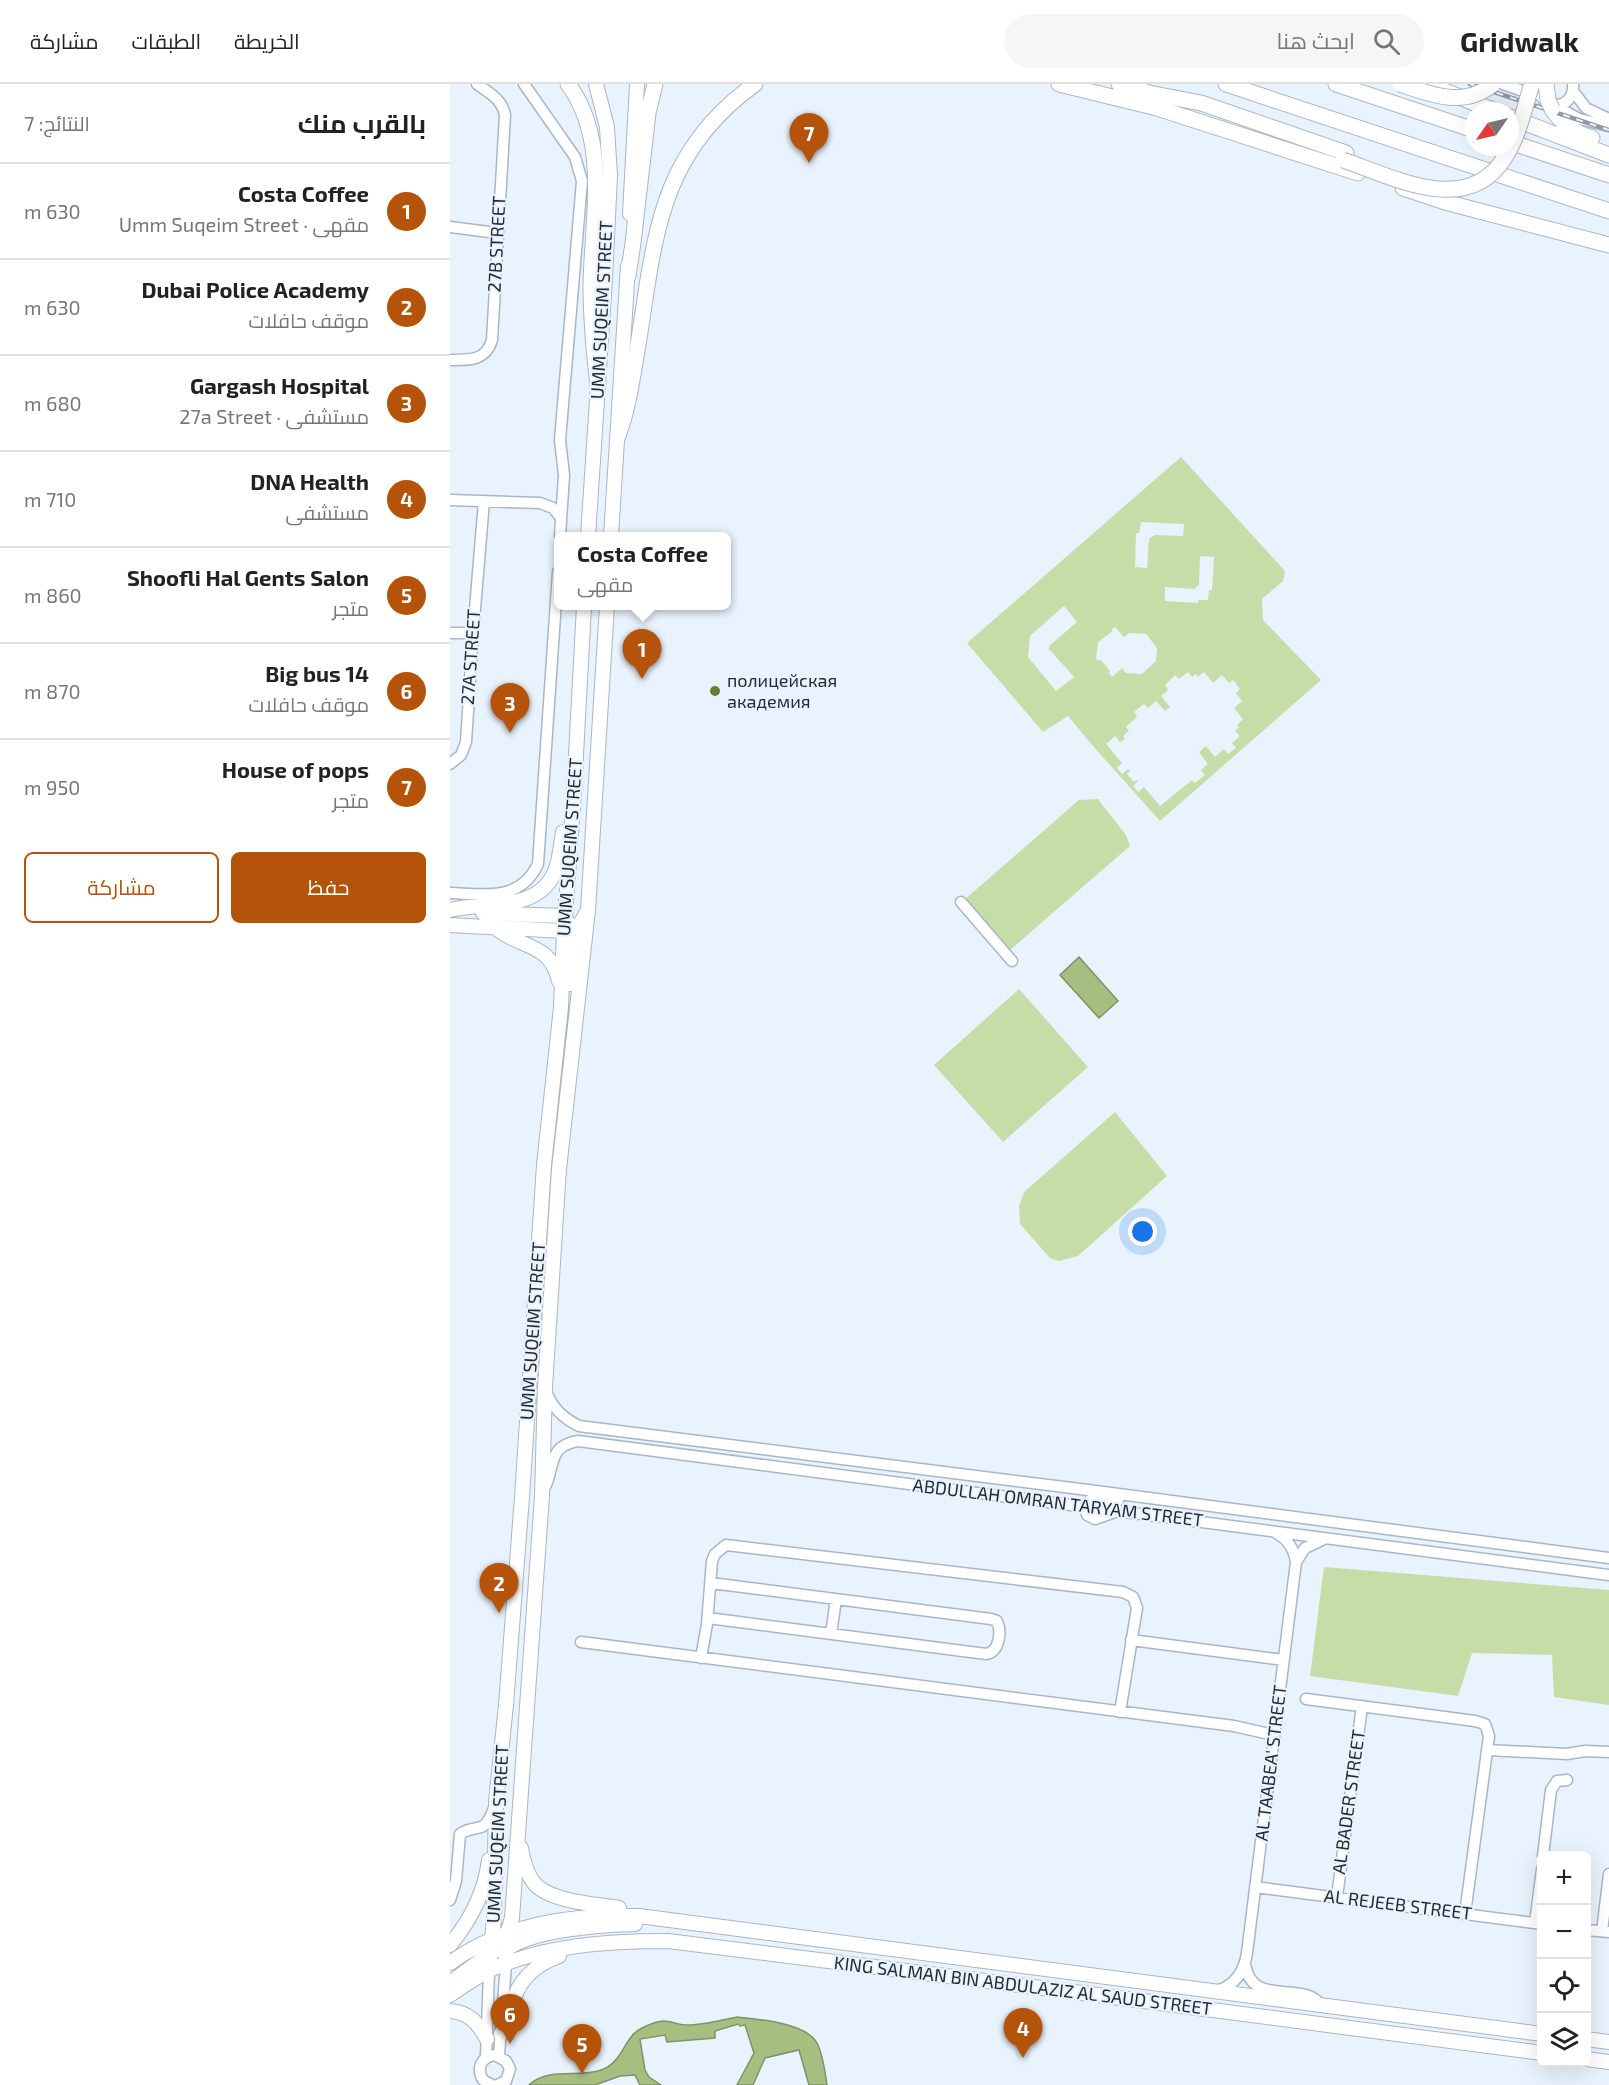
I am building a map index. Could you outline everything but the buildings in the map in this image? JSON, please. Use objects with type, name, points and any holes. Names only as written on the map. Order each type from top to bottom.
[{"type":"highway","points":[[568,84],[585,117],[594,149],[591,307],[598,385]]},
{"type":"highway","points":[[628,276],[648,113],[655,84]]},
{"type":"highway","points":[[618,436],[632,382],[656,237],[666,199],[681,166],[699,137],[721,113],[755,84]]},
{"type":"highway","points":[[1059,84],[1161,102],[1201,103],[1437,190],[1464,189],[1476,184],[1497,168],[1511,146],[1532,84]]},
{"type":"highway","points":[[1093,84],[1161,102]]},
{"type":"highway","points":[[1119,84],[1161,102],[1445,202],[1609,244]]},
{"type":"highway","points":[[1131,84],[1161,102]]},
{"type":"highway","points":[[1227,84],[1609,211]]},
{"type":"highway","points":[[1336,84],[1465,127]]},
{"type":"highway","points":[[1400,84],[1431,94],[1456,98],[1479,93],[1493,84]]},
{"type":"highway","points":[[1427,84],[1472,102]]},
{"type":"highway","points":[[1517,102],[1523,84]]},
{"type":"highway","points":[[1548,99],[1560,120],[1571,130],[1609,144]]},
{"type":"highway","points":[[1519,120],[1609,155]]},
{"type":"highway","points":[[1519,145],[1609,175]]},
{"type":"highway","points":[[1344,156],[1444,182],[1463,179],[1480,171],[1496,156]]},
{"type":"main road","name":"UMM SUQEIM STREET","points":[[588,532],[610,176],[607,127],[596,84]]},
{"type":"main road","name":"UMM SUQEIM STREET","points":[[611,532],[628,276],[637,84]]},
{"type":"main road","name":"UMM SUQEIM STREET","points":[[489,1971],[494,1918],[496,1802],[522,1497],[544,1165],[567,931],[584,610]]},
{"type":"main road","name":"UMM SUQEIM STREET","points":[[506,1964],[512,1917],[542,1496],[545,1387],[559,1169],[588,910],[607,610]]},
{"type":"main road","points":[[450,925],[567,931],[580,924],[588,910],[578,910],[575,904],[580,820],[574,792]]},
{"type":"main road","points":[[450,911],[472,905],[517,902],[541,889],[555,872],[565,820],[573,808]]},
{"type":"main road","points":[[450,911],[567,931]]},
{"type":"main road","points":[[495,927],[511,939],[535,947],[549,958],[557,973],[561,1006]]},
{"type":"main road","points":[[567,931],[566,1029],[572,1052]]},
{"type":"main road","points":[[450,1995],[489,1971],[509,1942],[502,1915],[504,1838],[496,1802]]},
{"type":"main road","points":[[450,1945],[468,1920],[483,1889],[488,1868],[496,1802]]},
{"type":"main road","points":[[518,1831],[524,1861],[530,1876],[548,1893],[571,1900],[706,1924]]},
{"type":"main road","points":[[450,1983],[509,1942],[603,1925],[706,1924]]},
{"type":"main road","name":"KING SALMAN BIN ABDULAZIZ AL SAUD STREET","points":[[706,1924],[1537,2033]]},
{"type":"main road","points":[[450,1963],[492,1939],[528,1949],[557,1949]]},
{"type":"main road","name":"KING SALMAN BIN ABDULAZIZ AL SAUD STREET","points":[[489,1971],[557,1949],[615,1942],[668,1941],[1537,2052]]},
{"type":"main road","points":[[501,2034],[510,2018],[516,1994],[527,1975],[548,1960],[590,1945]]},
{"type":"main road","points":[[889,1949],[909,1961],[918,1973]]},
{"type":"main road","points":[[464,1953],[473,1958],[472,1966]]},
{"type":"main road","points":[[450,2011],[472,2018],[487,2039]]},
{"type":"main road","points":[[1591,2040],[1609,2042]]},
{"type":"main road","points":[[1591,2060],[1609,2062]]},
{"type":"street","name":"27B STREET","points":[[450,360],[470,360],[485,354],[492,340],[505,115],[498,99],[477,84]]},
{"type":"street","points":[[524,84],[575,157],[582,181],[560,440],[564,488],[560,532]]},
{"type":"street","points":[[1503,84],[1548,99],[1566,102],[1573,88]]},
{"type":"street","points":[[1539,84],[1539,91],[1548,99],[1580,118],[1609,126]]},
{"type":"street","points":[[1573,88],[1586,108],[1609,119]]},
{"type":"street","points":[[451,227],[497,228]]},
{"type":"street","points":[[540,503],[554,498],[564,488]]},
{"type":"street","points":[[450,500],[540,503],[553,508],[561,518]]},
{"type":"street","name":"27A STREET","points":[[450,764],[458,759],[465,747],[481,501]]},
{"type":"street","points":[[450,893],[507,893],[526,882],[538,864],[555,610]]},
{"type":"street","points":[[450,633],[472,637]]},
{"type":"street","points":[[450,639],[472,637]]},
{"type":"street","points":[[961,902],[1012,961]]},
{"type":"street","name":"ABDULLAH OMRAN TARYAM STREET","points":[[545,1387],[556,1411],[579,1426],[1609,1558]]},
{"type":"street","name":"ABDULLAH OMRAN TARYAM STREET","points":[[542,1496],[555,1453],[561,1447],[578,1441],[1609,1575]]},
{"type":"street","points":[[1084,1506],[1091,1499],[1096,1498],[1165,1506],[1196,1505]]},
{"type":"street","points":[[1273,1531],[1286,1540],[1295,1554],[1296,1562]]},
{"type":"street","points":[[1296,1562],[1305,1548],[1312,1543],[1327,1539]]},
{"type":"street","points":[[705,1658],[715,1554],[726,1545],[1117,1592],[1129,1594],[1136,1602],[1137,1608],[1126,1679],[1124,1712]]},
{"type":"street","name":"AL TAABEA' STREET","points":[[1245,1964],[1296,1562]]},
{"type":"street","points":[[708,1621],[986,1654],[995,1650],[999,1625],[994,1619],[711,1582]]},
{"type":"street","points":[[831,1634],[836,1599]]},
{"type":"street","points":[[1131,1640],[1284,1660]]},
{"type":"street","points":[[581,1642],[1275,1732]]},
{"type":"street","points":[[1306,1699],[1481,1722],[1488,1729],[1489,1736],[1465,1914]]},
{"type":"street","name":"AL BADER STREET","points":[[1337,1897],[1362,1706]]},
{"type":"street","points":[[1487,1750],[1567,1754],[1585,1751],[1609,1752]]},
{"type":"street","points":[[1544,1851],[1553,1785],[1557,1781],[1567,1780]]},
{"type":"street","points":[[450,1900],[456,1881],[460,1834],[484,1826],[489,1821],[496,1802]]},
{"type":"street","points":[[1605,1932],[1609,1874]]},
{"type":"street","name":"AL REJEEB STREET","points":[[1255,1887],[1537,1923]]},
{"type":"street","name":"UMM SUQEIM STREET","points":[[499,2055],[506,1964]]},
{"type":"street","points":[[1215,1991],[1234,1982],[1245,1964]]},
{"type":"street","points":[[1245,1964],[1252,1982],[1263,1989],[1310,1996],[1321,2005]]},
{"type":"street","name":"UMM SUQEIM STREET","points":[[486,2057],[489,1971]]},
{"type":"street","points":[[499,2055],[509,2064],[506,2080],[494,2085],[487,2083],[480,2075],[480,2066],[486,2057],[499,2055]]},
{"type":"shaded area","points":[[1181,457],[1285,571],[1283,581],[1262,599],[1263,620],[1321,680],[1160,821],[1068,716],[1043,732],[967,643]],"holes":[[[1141,522],[1184,524],[1183,536],[1155,535],[1149,539],[1147,568],[1135,567],[1136,533],[1139,533]],[[1200,556],[1214,557],[1212,590],[1209,590],[1208,600],[1198,600],[1198,603],[1165,601],[1165,587],[1194,589],[1199,585]],[[1064,606],[1077,622],[1049,646],[1049,649],[1074,677],[1056,691],[1028,657],[1030,636]],[[1115,627],[1124,637],[1129,633],[1146,634],[1157,648],[1156,661],[1142,674],[1126,673],[1122,668],[1112,677],[1100,659],[1098,661],[1096,658],[1098,642],[1113,631],[1111,630]],[[1188,672],[1192,677],[1196,674],[1198,677],[1204,672],[1213,683],[1222,675],[1229,683],[1233,680],[1240,689],[1236,693],[1242,701],[1234,708],[1243,719],[1235,731],[1240,736],[1232,743],[1236,748],[1228,754],[1224,749],[1215,757],[1206,746],[1199,752],[1208,764],[1201,770],[1205,775],[1195,783],[1192,780],[1160,806],[1144,787],[1138,792],[1133,786],[1138,781],[1134,782],[1127,774],[1130,771],[1128,769],[1122,774],[1117,768],[1122,763],[1106,744],[1115,736],[1120,742],[1125,739],[1123,736],[1129,731],[1126,727],[1137,717],[1134,712],[1144,704],[1148,708],[1156,701],[1165,711],[1170,707],[1161,696],[1168,690],[1165,685],[1175,675],[1179,679]]]},
{"type":"shaded area","points":[[1098,799],[1126,835],[1130,846],[1010,950],[964,900],[1079,800]]},
{"type":"shaded area","points":[[1079,957],[1118,1001],[1099,1018],[1060,975]]},
{"type":"shaded area","points":[[1019,989],[1088,1067],[1003,1142],[934,1065]]},
{"type":"shaded area","points":[[1115,1112],[1167,1176],[1078,1256],[1059,1261],[1050,1258],[1020,1224],[1019,1206],[1024,1192]]},
{"type":"shaded area","points":[[1324,1567],[1609,1590],[1609,1705],[1554,1697],[1552,1655],[1472,1653],[1458,1696],[1310,1676]]},
{"type":"shaded area","points":[[737,2017],[781,2023],[811,2036],[821,2052],[827,2085],[809,2085],[799,2050],[765,2058],[753,2085],[737,2085],[754,2053],[745,2025],[738,2024],[715,2031],[715,2038],[667,2042],[665,2035],[640,2039],[645,2070],[649,2077],[661,2085],[640,2085],[635,2075],[620,2076],[595,2085],[529,2085],[545,2076],[592,2072],[609,2066],[636,2032],[653,2023],[664,2021],[691,2025]]},
{"type":"railway","points":[[1470,84],[1609,130]]},
{"type":"place","name":"House of pops","points":[[809,163]]},
{"type":"place","name":"Costa Coffee","points":[[642,679]]},
{"type":"place","name":"полицейская академия","points":[[715,691]]},
{"type":"place","name":"Gargash Hospital","points":[[510,733]]},
{"type":"place","name":"Dubai Police Academy","points":[[499,1613]]},
{"type":"place","name":"Big bus 14","points":[[510,2044]]},
{"type":"place","name":"DNA Health","points":[[1023,2058]]},
{"type":"place","name":"Shoofli Hal Gents Salon","points":[[582,2074]]}]
